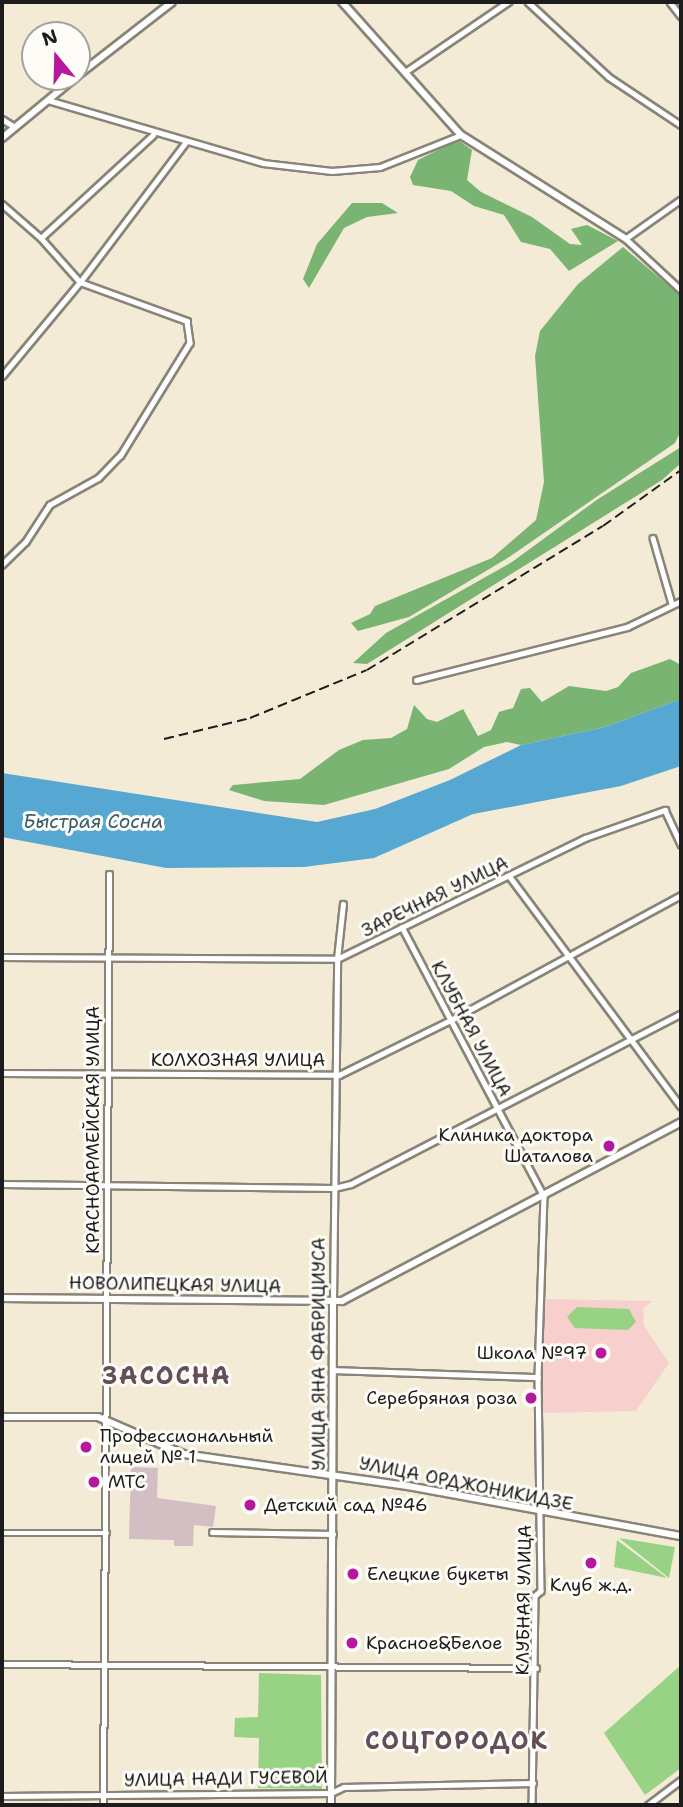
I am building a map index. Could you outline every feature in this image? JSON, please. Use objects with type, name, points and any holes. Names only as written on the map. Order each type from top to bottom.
[{"type":"street","points":[[91,66],[172,2]]},
{"type":"street","points":[[342,2],[461,135],[626,239],[681,290]]},
{"type":"street","points":[[404,73],[508,2]]},
{"type":"street","points":[[528,2],[609,77],[681,125]]},
{"type":"street","points":[[670,2],[681,16]]},
{"type":"street","points":[[2,138],[59,91]]},
{"type":"street","points":[[48,100],[154,134],[263,163],[332,171],[380,167],[461,135]]},
{"type":"street","points":[[2,120],[15,127]]},
{"type":"street","points":[[41,238],[154,134]]},
{"type":"street","points":[[2,376],[80,282],[185,143]]},
{"type":"street","points":[[626,239],[681,200]]},
{"type":"street","points":[[2,204],[41,238],[80,282],[187,321],[190,343],[121,455],[99,478],[51,505],[26,542],[2,565]]},
{"type":"street","points":[[653,538],[672,604]]},
{"type":"street","points":[[416,680],[627,627],[681,601]]},
{"type":"street","name":"ЗАРЕЧНАЯ УЛИЦА","points":[[2,957],[337,960],[585,838],[665,810],[681,844]]},
{"type":"street","name":"КРАСНОАРМЕЙСКАЯ УЛИЦА","points":[[103,1805],[107,1532],[109,874]]},
{"type":"street","points":[[510,877],[634,1038],[681,1106]]},
{"type":"street","name":"КОЛХОЗНАЯ УЛИЦА","points":[[2,1073],[339,1075],[451,1020],[681,895]]},
{"type":"street","name":"УЛИЦА ЯНА ФАБРИЦИУСА","points":[[331,1805],[334,1188],[339,1075],[337,960],[343,904]]},
{"type":"street","name":"КЛУБНАЯ УЛИЦА","points":[[402,927],[544,1196],[538,1377],[540,1512],[532,1805]]},
{"type":"street","points":[[2,1184],[334,1188],[351,1184],[681,1014]]},
{"type":"street","name":"НОВОЛИПЕЦКАЯ УЛИЦА","points":[[2,1298],[342,1301],[446,1249],[681,1122]]},
{"type":"street","points":[[334,1370],[538,1377]]},
{"type":"street","name":"УЛИЦА ОРДЖОНИКИДЗЕ","points":[[2,1417],[106,1420],[183,1454],[332,1473],[681,1536]]},
{"type":"street","points":[[2,1533],[107,1532]]},
{"type":"street","points":[[212,1532],[334,1534]]},
{"type":"street","points":[[2,1664],[536,1668]]},
{"type":"street","points":[[648,1805],[681,1780]]},
{"type":"street","name":"УЛИЦА НАДИ ГУСЕВОЙ","points":[[2,1796],[331,1793],[344,1787],[533,1783]]},
{"type":"shaded area","name":"Школа №97","points":[[541,1299],[652,1301],[643,1309],[644,1326],[669,1363],[636,1411],[538,1413]]},
{"type":"shaded area","points":[[131,1467],[158,1468],[157,1498],[216,1506],[213,1527],[194,1525],[193,1546],[174,1546],[174,1540],[129,1539]]},
{"type":"green space","points":[[458,140],[472,150],[467,180],[481,192],[532,217],[570,244],[582,245],[571,229],[587,225],[618,241],[569,271],[550,249],[521,242],[504,215],[474,206],[451,191],[413,185],[410,177],[418,160]]},
{"type":"green space","points":[[352,203],[382,203],[398,213],[367,217],[344,228],[309,288],[303,279],[317,244]]},
{"type":"green space","points":[[623,247],[681,296],[681,431],[675,443],[506,559],[409,617],[358,631],[351,623],[370,614],[375,606],[492,558],[536,520],[544,482],[535,356],[540,331],[578,284]]},
{"type":"green space","points":[[681,447],[681,463],[662,480],[367,664],[353,663],[386,633],[512,562],[598,499]]},
{"type":"green space","points":[[670,659],[681,665],[681,699],[605,727],[521,745],[507,742],[484,747],[449,769],[324,805],[264,801],[229,790],[233,785],[300,779],[339,750],[363,740],[391,738],[407,729],[414,705],[427,719],[437,722],[463,709],[478,736],[491,730],[499,712],[513,708],[521,689],[530,688],[542,702],[569,686],[606,691],[618,687],[631,673]]},
{"type":"green space","points":[[577,1307],[629,1309],[636,1322],[628,1330],[575,1328],[567,1317]]},
{"type":"green space","points":[[619,1538],[675,1547],[669,1578]]},
{"type":"green space","points":[[617,1540],[667,1578],[614,1567]]},
{"type":"green space","points":[[681,1665],[681,1768],[645,1795],[604,1733]]},
{"type":"green space","points":[[259,1673],[321,1675],[322,1789],[258,1788],[259,1738],[234,1737],[235,1718],[258,1717]]},
{"type":"water","name":"Быстрая Сосна","points":[[681,699],[681,766],[621,786],[473,814],[374,858],[304,867],[166,868],[2,837],[2,773],[317,822],[375,809],[450,780],[521,745],[605,727]]},
{"type":"railway","points":[[164,739],[250,718],[367,670],[603,526],[681,470]]},
{"type":"place","name":"Клиника доктора Шаталова","points":[[609,1146]]},
{"type":"place","name":"Школа №97","points":[[601,1353]]},
{"type":"place","name":"Серебряная роза","points":[[531,1398]]},
{"type":"place","name":"Профессиональный лицей № 1","points":[[86,1447]]},
{"type":"place","name":"МТС","points":[[94,1482]]},
{"type":"place","name":"Детский сад №46","points":[[250,1505]]},
{"type":"place","name":"Клуб ж.д.","points":[[591,1563]]},
{"type":"place","name":"Елецкие букеты","points":[[353,1574]]},
{"type":"place","name":"Красное&Белое","points":[[352,1643]]},
{"type":"district","name":"ЗАСОСНА","points":[[167,1377]]},
{"type":"district","name":"СОЦГОРОДОК","points":[[457,1742]]}]
